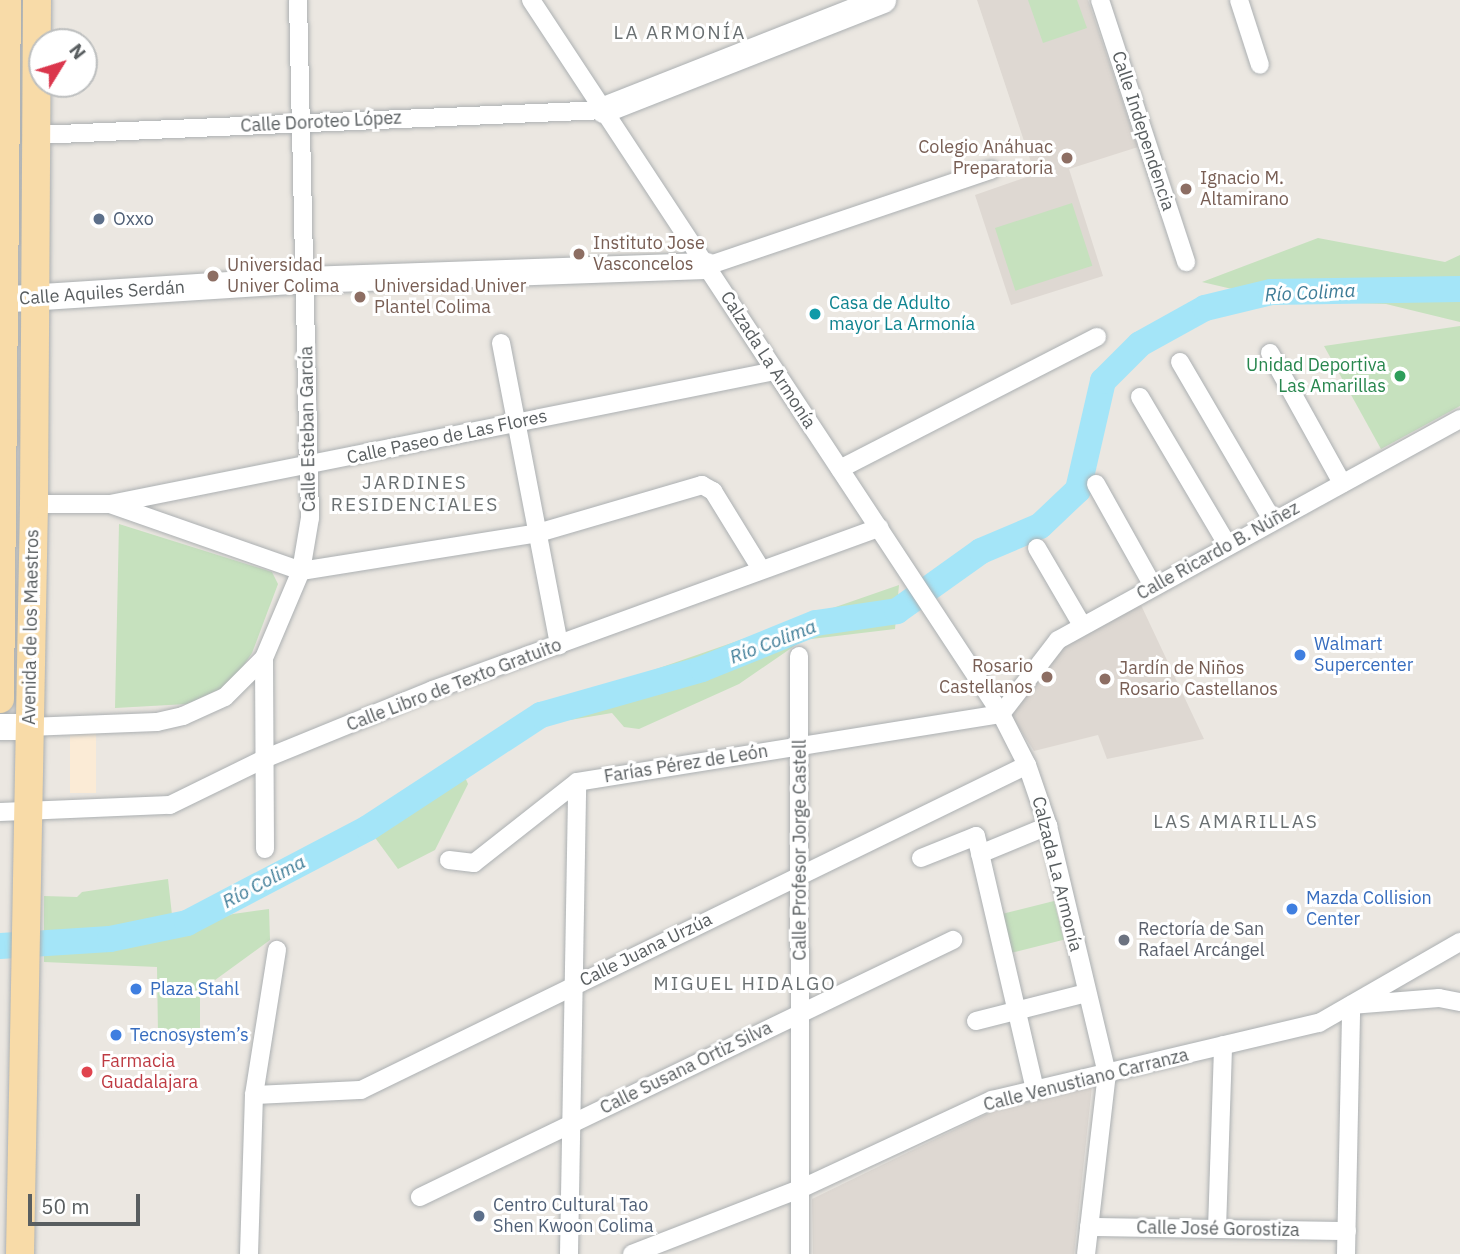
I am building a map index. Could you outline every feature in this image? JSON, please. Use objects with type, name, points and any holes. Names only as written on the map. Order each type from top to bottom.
[{"type":"main road","name":"Avenida de los Maestros","points":[[0,699],[1,299],[6,0]]},
{"type":"main road","name":"Avenida de los Maestros","points":[[20,1254],[26,892],[13,812],[28,727],[34,504],[37,0]]},
{"type":"street","name":"Calle Esteban García","points":[[265,849],[264,658],[301,571],[310,519],[299,0]]},
{"type":"street","name":"Calzada La Armonía","points":[[531,0],[1001,713],[1027,765],[1048,826],[1107,1073]]},
{"type":"street","points":[[604,110],[883,0]]},
{"type":"street","name":"Calle Independencia","points":[[1100,0],[1186,262]]},
{"type":"street","points":[[1239,0],[1261,65]]},
{"type":"street","name":"Calle Doroteo López","points":[[37,135],[604,110]]},
{"type":"street","points":[[707,266],[991,170]]},
{"type":"street","name":"Calle Aquiles Serdán","points":[[1,299],[305,280],[707,266]]},
{"type":"street","points":[[840,469],[1097,337]]},
{"type":"street","points":[[501,343],[559,645]]},
{"type":"street","points":[[1270,353],[1342,483]]},
{"type":"street","points":[[1180,362],[1273,521]]},
{"type":"street","name":"Calle Paseo de Las Flores","points":[[34,504],[110,505],[775,371]]},
{"type":"street","points":[[1140,397],[1228,546]]},
{"type":"street","name":"Calle Ricardo B. Núñez","points":[[1001,713],[1058,640],[1460,419]]},
{"type":"street","points":[[1096,484],[1153,586]]},
{"type":"street","points":[[110,505],[301,571],[538,533],[702,485],[713,491],[761,569]]},
{"type":"street","name":"Calle Libro de Texto Gratuito","points":[[13,812],[170,805],[264,759],[761,569],[879,528]]},
{"type":"street","points":[[1037,548],[1082,625]]},
{"type":"street","name":"Calle Profesor Jorge Castell","points":[[799,656],[800,1254]]},
{"type":"street","points":[[0,727],[157,722],[183,716],[225,697],[264,658]]},
{"type":"street","name":"Farías Pérez de León","points":[[577,782],[1001,713]]},
{"type":"street","name":"Calle Juana Urzúa","points":[[254,1095],[361,1090],[1027,765]]},
{"type":"street","points":[[449,860],[474,863],[577,782]]},
{"type":"street","points":[[569,1254],[577,782]]},
{"type":"street","points":[[980,854],[1048,826]]},
{"type":"street","points":[[921,858],[976,836],[1035,1090]]},
{"type":"street","name":"Calle Susana Ortiz Silva","points":[[420,1197],[953,940]]},
{"type":"street","name":"Calle Venustiano Carranza","points":[[632,1254],[800,1189],[992,1100],[1319,1023],[1460,942]]},
{"type":"street","points":[[249,1254],[254,1095],[277,950]]},
{"type":"street","points":[[976,1021],[1087,993]]},
{"type":"street","points":[[1346,1254],[1351,1005],[1439,998],[1460,1002]]},
{"type":"street","points":[[1217,1229],[1223,1045]]},
{"type":"street","points":[[1086,1254],[1107,1073]]},
{"type":"street","name":"Calle José Gorostiza","points":[[1089,1227],[1347,1231]]},
{"type":"shaded area","name":"Colegio Anáhuac Preparatoria","points":[[977,0],[1088,0],[1138,147],[1069,169],[1103,276],[1011,305],[975,195],[1035,174]]},
{"type":"shaded area","name":"Jardín de Niños Rosario Castellanos","points":[[1141,605],[1204,739],[1107,759],[1098,735],[1034,751],[1009,712],[1060,645]]},
{"type":"shaded area","points":[[70,730],[96,730],[96,793],[70,793]]},
{"type":"shaded area","points":[[1092,1086],[1074,1254],[813,1254],[812,1199],[995,1110]]},
{"type":"green space","points":[[1028,0],[1077,0],[1087,28],[1043,43]]},
{"type":"green space","points":[[1072,203],[1092,266],[1015,291],[995,228]]},
{"type":"green space","points":[[1318,238],[1445,262],[1460,255],[1460,322],[1386,304],[1284,301],[1202,282]]},
{"type":"green space","name":"Unidad Deportiva Las Amarillas","points":[[1460,326],[1460,406],[1381,449],[1324,346]]},
{"type":"green space","points":[[119,524],[272,572],[278,584],[252,653],[231,684],[187,704],[115,708]]},
{"type":"green space","points":[[899,585],[895,629],[803,640],[739,684],[639,729],[624,727],[612,713],[570,720],[558,703]]},
{"type":"green space","points":[[456,756],[468,784],[435,850],[398,869],[365,824],[368,814]]},
{"type":"green space","points":[[168,879],[174,933],[233,914],[269,909],[270,940],[200,991],[200,1035],[158,1035],[157,967],[44,962],[44,896],[77,897],[82,892]]},
{"type":"green space","points":[[1054,901],[1064,940],[1009,953],[1000,915]]},
{"type":"waterway","name":"Río Colima","points":[[0,946],[110,939],[187,923],[368,828],[541,715],[702,669],[816,623],[897,611],[981,551],[1040,526],[1078,490],[1103,381],[1140,344],[1205,308],[1271,292],[1460,289]]},
{"type":"place","name":"Colegio Anáhuac Preparatoria","points":[[1067,158]]},
{"type":"place","name":"Ignacio M. Altamirano","points":[[1186,189]]},
{"type":"place","name":"Oxxo","points":[[99,219]]},
{"type":"place","name":"Instituto Jose Vasconcelos","points":[[579,254]]},
{"type":"place","name":"Universidad Univer Colima","points":[[213,276]]},
{"type":"place","name":"Universidad Univer Plantel Colima","points":[[360,297]]},
{"type":"place","name":"Casa de Adulto mayor La Armonía","points":[[815,314]]},
{"type":"place","name":"Unidad Deportiva Las Amarillas","points":[[1400,376]]},
{"type":"place","name":"Walmart Supercenter","points":[[1300,655]]},
{"type":"place","name":"Rosario Castellanos","points":[[1047,677]]},
{"type":"place","name":"Jardín de Niños Rosario Castellanos","points":[[1105,679]]},
{"type":"place","name":"Mazda Collision Center","points":[[1292,909]]},
{"type":"place","name":"Rectoría de San Rafael Arcángel","points":[[1124,940]]},
{"type":"place","name":"Plaza Stahl","points":[[136,989]]},
{"type":"place","name":"Tecnosystem’s","points":[[116,1035]]},
{"type":"place","name":"Farmacia Guadalajara","points":[[87,1072]]},
{"type":"place","name":"Centro Cultural Tao Shen Kwoon Colima","points":[[479,1216]]},
{"type":"district","name":"LA ARMONÍA","points":[[680,33]]},
{"type":"district","name":"JARDINES RESIDENCIALES","points":[[415,494]]},
{"type":"district","name":"LAS AMARILLAS","points":[[1236,822]]},
{"type":"district","name":"MIGUEL HIDALGO","points":[[745,984]]}]
